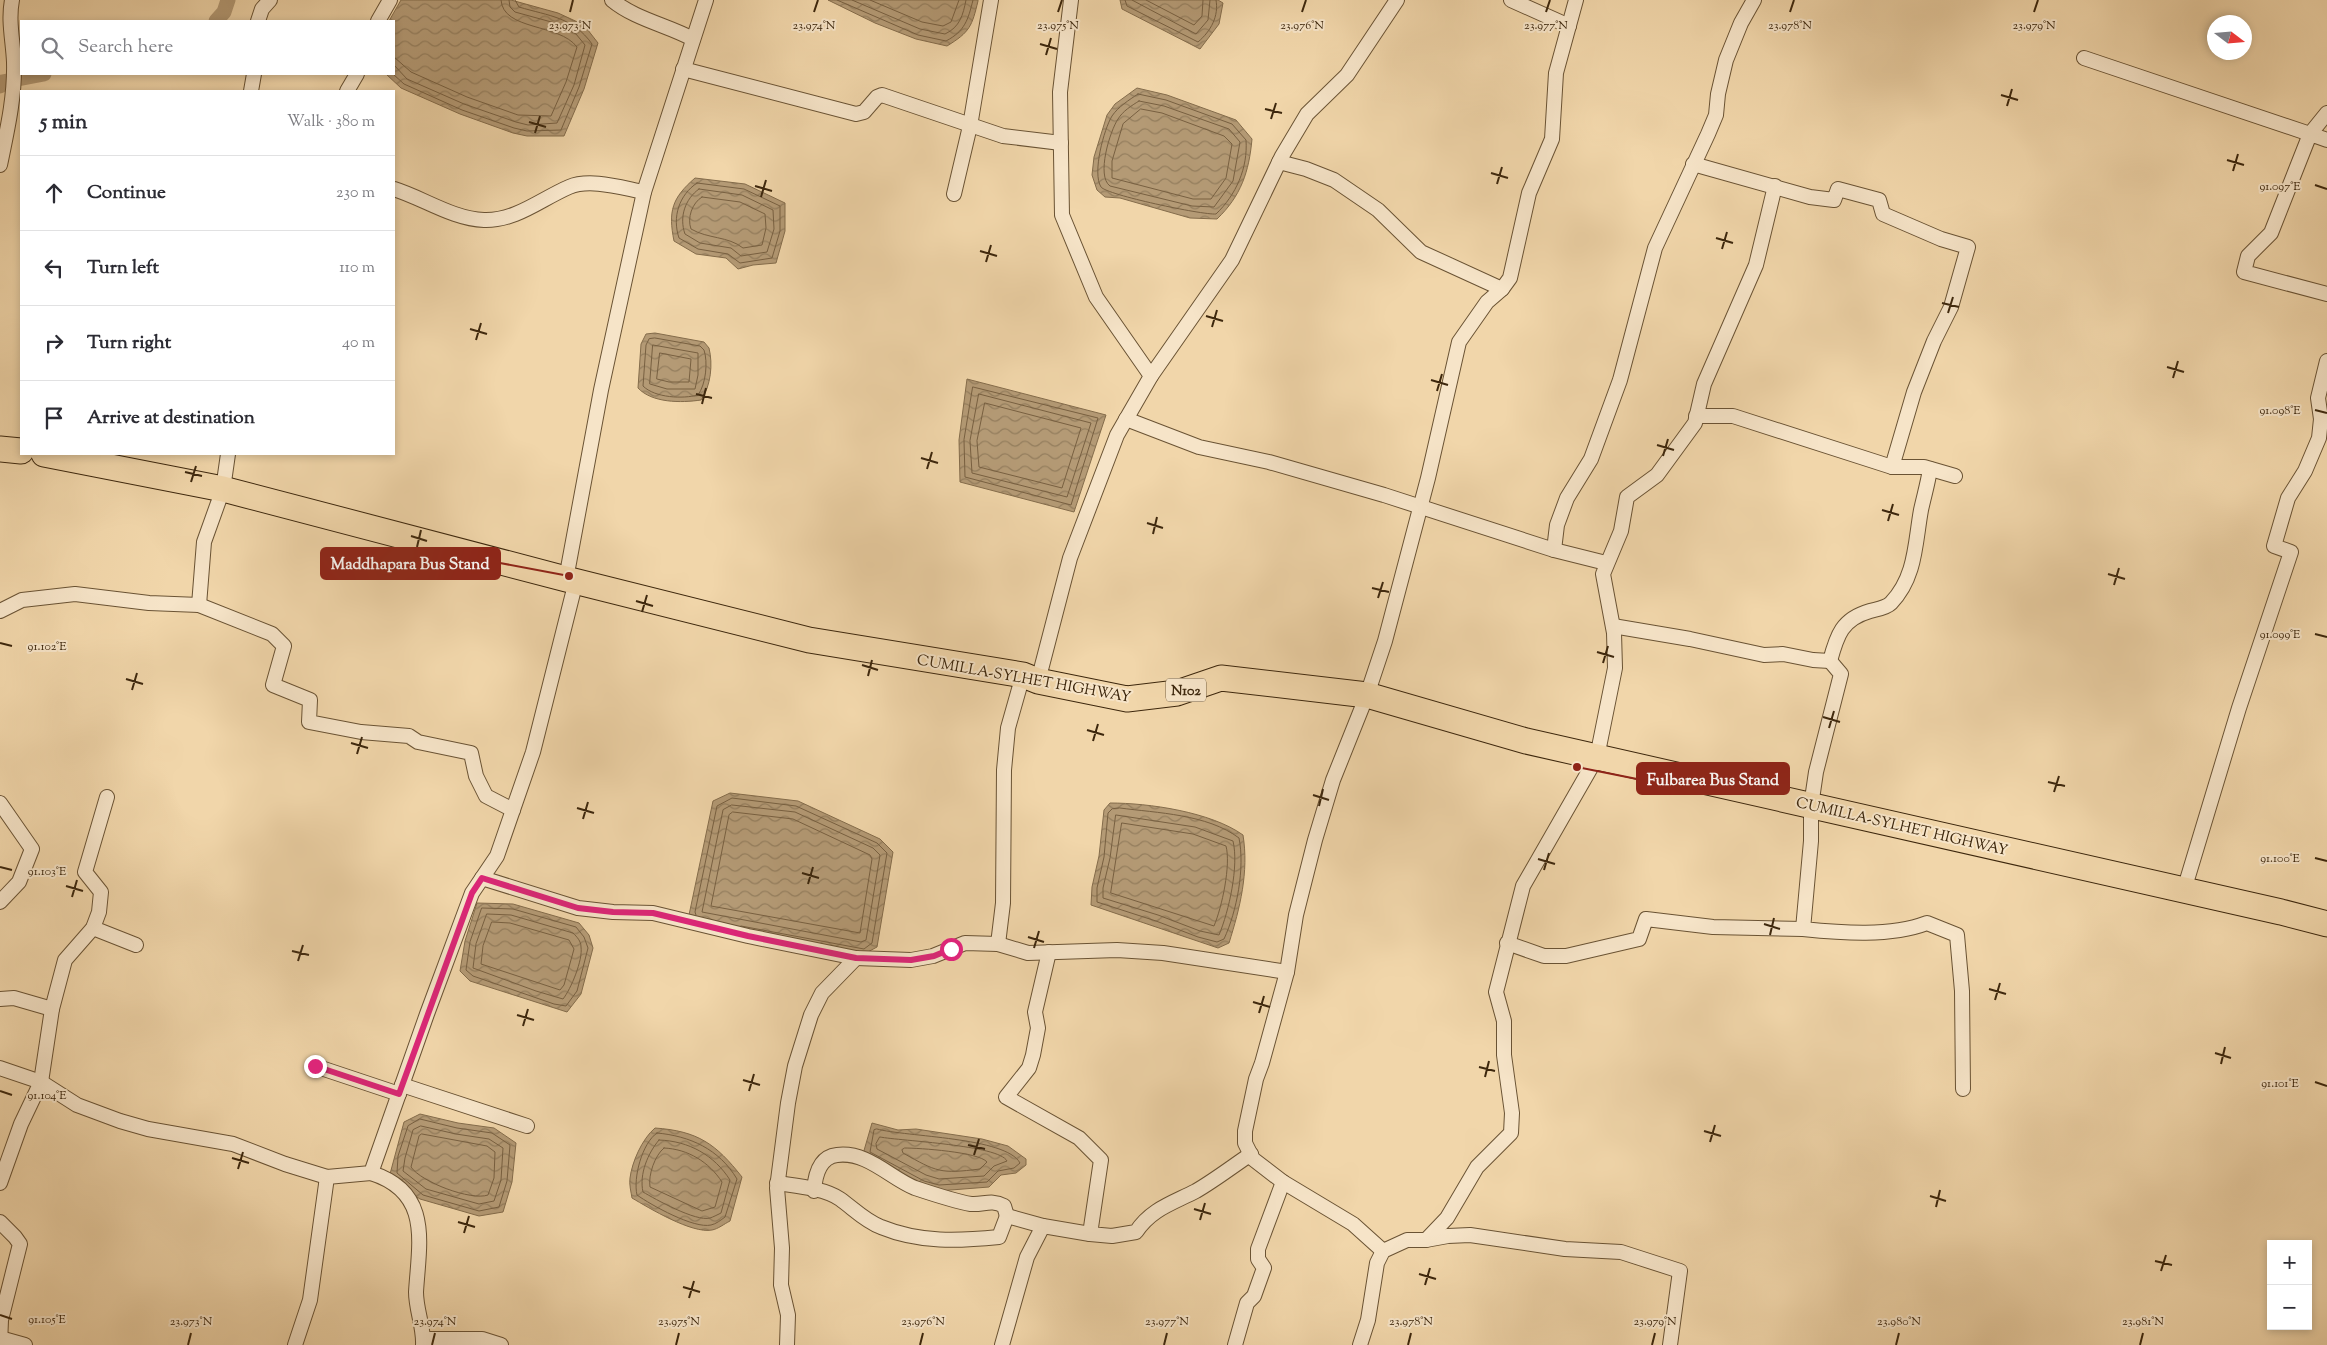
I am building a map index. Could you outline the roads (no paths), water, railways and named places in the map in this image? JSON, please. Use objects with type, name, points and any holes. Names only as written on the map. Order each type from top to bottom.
[{"type":"highway","points":[[0,449],[20,451]]},
{"type":"highway","name":"CUMILLA-SYLHET HIGHWAY","points":[[49,455],[223,489],[809,640],[1031,678],[1127,699],[1177,693],[1221,678],[1368,695],[1526,741],[2327,924]]},
{"type":"street","points":[[0,165],[12,98],[14,61],[9,14],[12,0]]},
{"type":"street","points":[[258,20],[262,9],[270,0]]},
{"type":"street","points":[[379,20],[390,0]]},
{"type":"street","points":[[612,0],[626,11],[675,29],[693,39]]},
{"type":"street","points":[[371,1173],[472,893],[497,856],[533,752],[571,580],[601,390],[644,192],[706,0]]},
{"type":"street","points":[[954,194],[970,126],[991,0]]},
{"type":"street","points":[[1072,0],[1060,92],[1062,215],[1096,297],[1151,376]]},
{"type":"street","points":[[998,944],[1003,902],[1005,761],[1008,728],[1031,678],[1070,558],[1117,435],[1151,376],[1232,260],[1279,162],[1307,114],[1347,75],[1397,0]]},
{"type":"street","points":[[1511,0],[1570,26]]},
{"type":"street","points":[[1383,1251],[1353,1224],[1283,1182],[1253,1159],[1246,1143],[1249,1106],[1287,972],[1296,915],[1315,840],[1333,780],[1368,695],[1400,587],[1459,342],[1487,302],[1502,289],[1510,278],[1529,193],[1552,139],[1556,73],[1576,0]]},
{"type":"street","points":[[1554,550],[1557,525],[1568,498],[1591,459],[1623,372],[1655,248],[1716,114],[1722,74],[1736,35],[1754,0]]},
{"type":"street","points":[[2084,58],[2327,140]]},
{"type":"street","points":[[683,69],[856,114],[864,112],[877,97],[882,96],[1003,136],[1061,143]]},
{"type":"street","points":[[251,90],[254,75]]},
{"type":"street","points":[[348,90],[356,75]]},
{"type":"street","points":[[2327,113],[2310,134],[2271,233],[2248,256],[2244,272],[2327,294]]},
{"type":"street","points":[[1279,162],[1306,169],[1334,180],[1378,210],[1421,252],[1502,289]]},
{"type":"street","points":[[1693,164],[1824,199],[1834,200],[1838,189],[1879,200],[1883,214],[1941,239],[1968,247],[1951,307],[1934,341],[1914,392],[1892,467]]},
{"type":"street","points":[[395,189],[457,214],[484,220],[514,215],[543,203],[570,186],[594,184],[644,192]]},
{"type":"street","points":[[1426,1240],[1447,1218],[1477,1167],[1511,1133],[1512,1113],[1504,1055],[1504,1021],[1496,992],[1523,886],[1597,757],[1615,668],[1613,626],[1603,574],[1606,563],[1621,531],[1627,497],[1657,475],[1695,423],[1704,384],[1756,265],[1775,186]]},
{"type":"street","points":[[2184,890],[2239,708],[2291,552],[2274,546],[2288,498],[2305,471],[2319,438],[2321,419],[2318,398],[2327,361]]},
{"type":"street","points":[[1696,416],[1741,418],[1892,467],[1930,469],[1955,476]]},
{"type":"street","points":[[1126,419],[1199,447],[1268,462],[1420,507],[1554,550],[1606,563]]},
{"type":"street","points":[[199,605],[204,542],[223,489],[228,455]]},
{"type":"street","points":[[1830,661],[1842,627],[1855,615],[1890,605],[1905,582],[1912,567],[1917,548],[1921,510],[1930,469]]},
{"type":"street","points":[[0,610],[14,602],[75,594],[149,603],[199,605],[272,634],[284,646],[273,685],[310,700],[309,722],[361,732],[410,736],[418,742],[471,754],[476,776],[486,796],[513,810]]},
{"type":"street","points":[[1613,626],[1690,639],[1764,655],[1783,654],[1813,660],[1830,661],[1841,674],[1816,772],[1811,806],[1811,841],[1803,929]]},
{"type":"street","points":[[0,1183],[21,1124],[40,1082],[52,1010],[65,960],[93,928],[99,912],[101,892],[85,872],[107,797]]},
{"type":"street","points":[[0,803],[32,849],[19,882],[0,902]]},
{"type":"street","points":[[482,878],[578,908],[613,912],[653,913],[748,936],[856,958],[911,960],[934,956],[965,943],[998,944],[1028,953],[1117,950],[1164,952],[1287,972]]},
{"type":"street","points":[[1508,943],[1544,956],[1566,956],[1640,939],[1646,919],[1713,927],[1803,929],[1843,933],[1909,930],[1927,923],[1957,935],[1961,958],[1963,1089]]},
{"type":"street","points":[[93,928],[136,945]]},
{"type":"street","points":[[1049,952],[1035,1012],[1038,1028],[1033,1055],[1029,1068],[1006,1097],[1079,1138],[1100,1160],[1090,1234]]},
{"type":"street","points":[[787,1345],[788,1315],[781,1285],[782,1248],[777,1183],[790,1089],[810,1015],[822,993],[856,958]]},
{"type":"street","points":[[0,999],[14,998],[52,1010]]},
{"type":"street","points":[[315,1066],[527,1126]]},
{"type":"street","points":[[0,1068],[40,1082],[77,1105],[148,1129],[233,1144],[327,1177],[371,1173],[384,1177],[394,1184],[411,1204],[419,1218],[420,1260],[417,1299],[423,1342],[482,1340],[500,1345]]},
{"type":"street","points":[[1007,1216],[1043,1226],[1090,1234],[1112,1236],[1136,1232],[1144,1219],[1164,1205],[1195,1191],[1251,1154]]},
{"type":"street","points":[[777,1183],[814,1190],[839,1198],[864,1218],[881,1227],[920,1238],[954,1241],[999,1237],[1007,1216],[1004,1206],[995,1201],[971,1204],[914,1188],[880,1167],[857,1158],[840,1155],[822,1164],[816,1174],[814,1190]]},
{"type":"street","points":[[295,1345],[310,1300],[327,1177]]},
{"type":"street","points":[[1235,1345],[1247,1303],[1254,1296],[1264,1268],[1258,1259],[1258,1248],[1283,1182]]},
{"type":"street","points":[[0,1222],[15,1236],[20,1244],[0,1320],[0,1340],[25,1345]]},
{"type":"street","points":[[1002,1345],[1027,1257],[1043,1226]]},
{"type":"street","points":[[1360,1345],[1368,1320],[1377,1263],[1383,1251],[1407,1240],[1426,1240],[1470,1235],[1565,1249],[1621,1252],[1680,1271],[1670,1345]]},
{"type":"water","points":[[401,0],[511,0],[558,13],[584,25],[598,43],[584,89],[564,136],[527,136],[513,133],[460,114],[401,88],[387,75],[395,75],[395,20],[390,20]]},
{"type":"water","points":[[828,0],[978,1],[969,28],[961,37],[947,46],[916,39],[875,23]]},
{"type":"water","points":[[1120,0],[1218,0],[1223,3],[1219,24],[1200,49],[1122,9]]},
{"type":"water","points":[[1137,88],[1167,95],[1236,120],[1252,139],[1249,162],[1242,183],[1232,201],[1217,219],[1190,218],[1120,198],[1105,197],[1097,190],[1092,175],[1094,157],[1107,115],[1115,104]]},
{"type":"water","points":[[695,178],[745,184],[785,203],[785,231],[776,263],[753,265],[738,269],[726,258],[696,254],[674,241],[672,213],[674,206],[681,192]]},
{"type":"water","points":[[655,333],[704,342],[709,348],[711,361],[710,375],[707,388],[701,400],[685,402],[667,401],[651,397],[638,388],[641,344],[646,334]]},
{"type":"water","points":[[967,379],[1106,415],[1074,512],[960,482],[959,440]]},
{"type":"water","points":[[730,793],[798,801],[880,839],[893,852],[877,947],[864,954],[696,923],[689,915],[713,801]]},
{"type":"water","points":[[1110,803],[1126,803],[1179,810],[1214,820],[1243,835],[1245,849],[1244,876],[1237,917],[1229,943],[1218,948],[1091,905],[1104,810]]},
{"type":"water","points":[[477,903],[513,904],[579,923],[589,935],[593,948],[581,994],[567,1012],[470,981],[460,971],[465,941]]},
{"type":"water","points":[[420,1114],[458,1123],[494,1128],[516,1143],[512,1182],[503,1212],[479,1216],[420,1199],[406,1190],[390,1174],[404,1122]]},
{"type":"water","points":[[872,1123],[898,1130],[916,1129],[982,1139],[1008,1146],[1026,1159],[1026,1165],[1016,1173],[1001,1175],[989,1187],[938,1191],[922,1186],[863,1154]]},
{"type":"water","points":[[655,1128],[683,1132],[705,1141],[723,1156],[742,1177],[730,1221],[712,1230],[693,1228],[671,1219],[632,1198],[630,1180],[633,1165],[642,1144]]},
{"type":"waterway","points":[[217,20],[224,12],[228,0]]},
{"type":"waterway","points":[[0,86],[2,82],[39,75]]},
{"type":"place","name":"Maddhapara Bus Stand","points":[[569,576]]},
{"type":"place","name":"Fulbarea Bus Stand","points":[[1577,767]]}]
